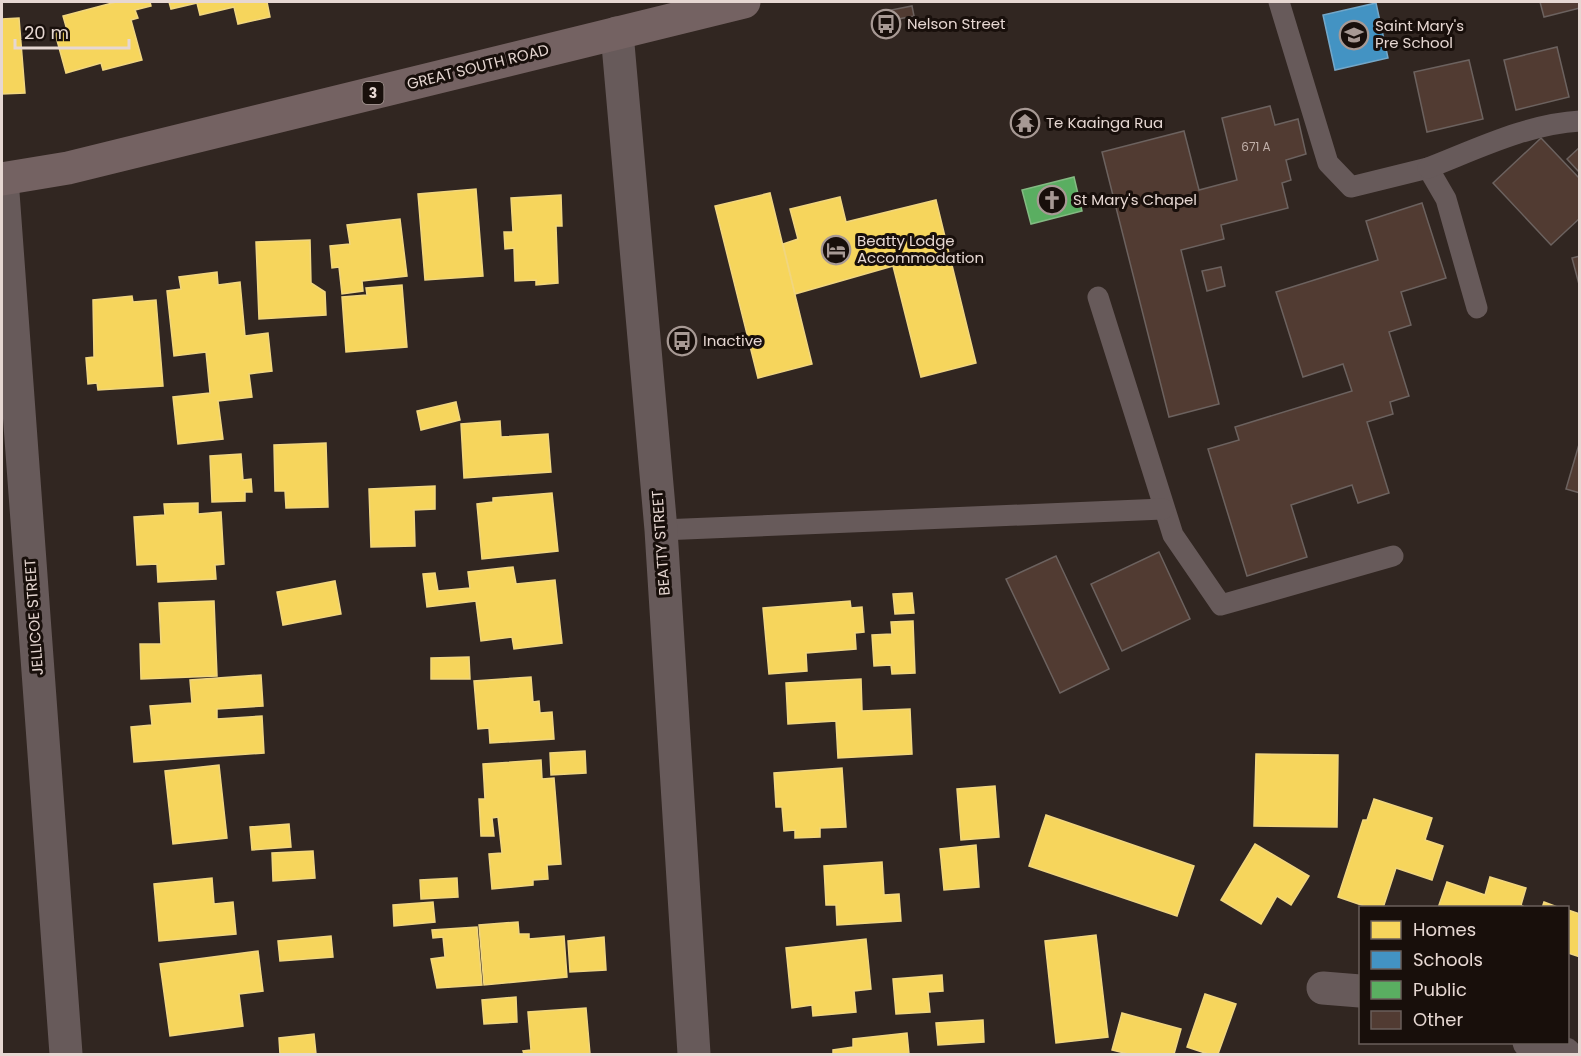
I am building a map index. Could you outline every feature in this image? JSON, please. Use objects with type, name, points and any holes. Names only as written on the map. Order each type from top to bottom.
[{"type":"main road","name":"GREAT SOUTH ROAD","points":[[2,179],[68,168],[744,2]]},
{"type":"street","name":"BEATTY STREET","points":[[617,33],[661,530],[694,1054]]},
{"type":"street","name":"JELLICOE STREET","points":[[2,179],[66,1054]]},
{"type":"street","points":[[1323,988],[1359,991]]},
{"type":"street","points":[[1535,1044],[1565,1054]]},
{"type":"lane","points":[[1279,2],[1328,163],[1351,187],[1428,168],[1532,129],[1554,123],[1580,121]]},
{"type":"lane","points":[[1428,168],[1446,199],[1477,308]]},
{"type":"lane","points":[[1098,297],[1173,536],[1221,605],[1393,556]]},
{"type":"lane","points":[[661,530],[1163,509]]},
{"type":"building: Homes","points":[[116,2],[150,2],[151,6],[135,10],[138,18],[131,20],[142,60],[103,70],[101,63],[66,73],[55,33],[67,30],[63,16]]},
{"type":"building: Homes","points":[[169,2],[267,2],[270,17],[238,24],[234,7],[200,15],[197,3],[171,9]]},
{"type":"building: Homes","points":[[19,18],[25,93],[2,94],[2,19]]},
{"type":"building: Homes","points":[[476,189],[483,276],[425,280],[418,194]]},
{"type":"building: Homes","points":[[770,193],[812,364],[758,378],[715,206]]},
{"type":"building: Homes","points":[[561,195],[562,226],[556,226],[558,283],[536,285],[536,280],[515,281],[514,248],[505,249],[504,232],[513,232],[511,198]]},
{"type":"building: Homes","points":[[840,197],[846,222],[936,200],[976,363],[921,377],[893,266],[795,294],[783,244],[798,239],[790,209]]},
{"type":"building: Homes","points":[[400,219],[407,276],[362,281],[363,291],[342,294],[339,267],[332,268],[330,246],[350,244],[347,225]]},
{"type":"building: Homes","points":[[310,240],[311,283],[325,292],[326,315],[259,319],[256,242]]},
{"type":"building: Homes","points":[[217,272],[218,285],[240,282],[245,336],[268,333],[272,371],[249,374],[252,397],[218,401],[223,439],[178,444],[173,397],[210,393],[206,352],[174,356],[167,291],[181,289],[179,277]]},
{"type":"building: Homes","points":[[402,285],[407,347],[346,352],[342,297],[367,295],[366,288]]},
{"type":"building: Homes","points":[[132,296],[133,302],[156,300],[163,386],[98,390],[97,383],[88,384],[86,358],[94,357],[93,300]]},
{"type":"building: Homes","points":[[456,402],[460,420],[421,430],[417,411]]},
{"type":"building: Homes","points":[[500,421],[501,437],[548,434],[551,472],[464,478],[461,424]]},
{"type":"building: Homes","points":[[326,443],[328,507],[286,508],[285,491],[275,491],[274,445]]},
{"type":"building: Homes","points":[[241,454],[243,480],[251,479],[252,492],[245,492],[245,501],[212,502],[210,456]]},
{"type":"building: Homes","points":[[435,486],[435,509],[414,510],[415,546],[371,547],[369,489]]},
{"type":"building: Homes","points":[[552,493],[558,551],[482,559],[477,504],[493,502],[493,498]]},
{"type":"building: Homes","points":[[198,503],[198,514],[221,512],[224,564],[215,565],[216,579],[158,582],[157,564],[137,565],[134,517],[165,515],[164,504]]},
{"type":"building: Homes","points":[[513,567],[516,584],[555,580],[562,643],[514,649],[512,637],[481,641],[476,601],[427,607],[423,574],[435,573],[438,591],[470,588],[468,572]]},
{"type":"building: Homes","points":[[335,581],[341,614],[283,625],[277,592]]},
{"type":"building: Homes","points":[[912,593],[914,613],[895,614],[893,594]]},
{"type":"building: Homes","points":[[214,601],[217,676],[141,679],[140,644],[161,644],[159,603]]},
{"type":"building: Homes","points":[[850,601],[851,608],[862,607],[864,632],[855,633],[856,649],[806,653],[807,671],[769,674],[763,608]]},
{"type":"building: Homes","points":[[913,621],[915,673],[892,674],[891,665],[874,666],[872,635],[892,634],[891,622]]},
{"type":"building: Homes","points":[[469,657],[470,679],[431,679],[431,658]]},
{"type":"building: Homes","points":[[261,675],[263,706],[217,709],[217,719],[262,716],[264,753],[134,762],[131,727],[152,725],[150,706],[192,703],[190,680]]},
{"type":"building: Homes","points":[[531,677],[533,702],[539,701],[540,713],[552,712],[554,739],[490,743],[489,728],[478,729],[474,681]]},
{"type":"building: Homes","points":[[861,679],[862,711],[910,709],[912,754],[838,758],[836,721],[788,724],[786,683]]},
{"type":"building: Homes","points":[[585,751],[586,773],[551,775],[550,753]]},
{"type":"building: Homes","points":[[1256,754],[1338,755],[1337,827],[1254,826]]},
{"type":"building: Homes","points":[[541,760],[542,779],[554,778],[561,864],[547,865],[548,879],[533,880],[533,885],[492,889],[489,854],[502,853],[498,817],[492,818],[494,836],[481,836],[479,799],[485,799],[483,764]]},
{"type":"building: Homes","points":[[219,765],[227,838],[173,844],[165,771]]},
{"type":"building: Homes","points":[[842,768],[846,827],[820,828],[820,837],[795,838],[795,830],[784,831],[782,807],[776,807],[774,773]]},
{"type":"building: Homes","points":[[995,786],[999,837],[961,840],[957,789]]},
{"type":"building: Homes","points":[[1374,799],[1432,818],[1425,840],[1443,846],[1432,880],[1396,868],[1384,906],[1364,906],[1338,897],[1363,820],[1367,820]]},
{"type":"building: Homes","points":[[1046,815],[1194,866],[1177,916],[1029,866]]},
{"type":"building: Homes","points":[[289,824],[291,847],[252,850],[250,827]]},
{"type":"building: Homes","points":[[1255,844],[1309,876],[1291,905],[1277,896],[1261,924],[1221,900]]},
{"type":"building: Homes","points":[[976,845],[979,887],[944,890],[940,849]]},
{"type":"building: Homes","points":[[313,851],[315,878],[273,881],[272,853]]},
{"type":"building: Homes","points":[[882,862],[884,895],[899,894],[901,921],[837,925],[836,905],[826,905],[824,866]]},
{"type":"building: Homes","points":[[1490,877],[1526,888],[1521,905],[1523,906],[1439,906],[1447,882],[1485,895]]},
{"type":"building: Homes","points":[[212,878],[214,904],[233,902],[236,934],[159,941],[154,884]]},
{"type":"building: Homes","points":[[457,878],[458,897],[421,899],[420,880]]},
{"type":"building: Homes","points":[[433,902],[435,922],[394,926],[393,905]]},
{"type":"building: Homes","points":[[1544,902],[1555,906],[1543,906]]},
{"type":"building: Homes","points":[[1569,910],[1580,914],[1580,957],[1569,953]]},
{"type":"building: Homes","points":[[518,922],[519,934],[529,934],[529,939],[564,936],[567,977],[484,985],[479,925]]},
{"type":"building: Homes","points":[[477,927],[482,985],[437,988],[431,959],[445,957],[443,937],[433,938],[432,930]]},
{"type":"building: Homes","points":[[1096,935],[1108,1037],[1056,1043],[1045,941]]},
{"type":"building: Homes","points":[[331,936],[333,957],[280,961],[278,941]]},
{"type":"building: Homes","points":[[604,937],[606,970],[570,972],[568,941]]},
{"type":"building: Homes","points":[[866,939],[871,989],[854,991],[856,1012],[813,1016],[812,1005],[792,1008],[786,948]]},
{"type":"building: Homes","points":[[258,951],[263,991],[239,994],[243,1026],[170,1036],[160,964]]},
{"type":"building: Homes","points":[[942,975],[943,991],[928,992],[930,1012],[896,1014],[893,979]]},
{"type":"building: Homes","points":[[1205,994],[1236,1004],[1218,1054],[1208,1054],[1187,1047]]},
{"type":"building: Homes","points":[[516,997],[517,1022],[484,1024],[482,1000]]},
{"type":"building: Homes","points":[[586,1008],[590,1054],[524,1054],[523,1051],[531,1050],[528,1012]]},
{"type":"building: Homes","points":[[1122,1013],[1181,1029],[1174,1054],[1128,1054],[1112,1050]]},
{"type":"building: Homes","points":[[983,1020],[984,1042],[938,1045],[936,1023]]},
{"type":"building: Homes","points":[[907,1033],[909,1054],[833,1054],[833,1050],[853,1047],[853,1039]]},
{"type":"building: Homes","points":[[314,1034],[316,1054],[280,1054],[279,1038]]},
{"type":"building: Schools","points":[[1376,3],[1388,58],[1335,70],[1323,15]]},
{"type":"building: Public","name":"St Mary's Chapel","points":[[1074,177],[1082,211],[1031,224],[1022,190]]},
{"type":"building: Other","points":[[1540,2],[1580,2],[1580,8],[1544,17]]},
{"type":"building: Other","points":[[912,6],[914,16],[893,20],[891,10]]},
{"type":"building: Other","points":[[1557,47],[1569,97],[1516,110],[1504,60]]},
{"type":"building: Other","points":[[1469,60],[1483,119],[1427,132],[1414,72]]},
{"type":"building: Other","points":[[1270,106],[1275,125],[1298,119],[1306,154],[1286,160],[1291,180],[1282,183],[1288,208],[1221,225],[1224,239],[1181,250],[1219,404],[1169,417],[1102,152],[1184,131],[1199,190],[1237,180],[1222,118]]},
{"type":"building: Other","points":[[1541,138],[1580,179],[1580,218],[1551,245],[1493,183]]},
{"type":"building: Other","points":[[1580,147],[1580,173],[1567,159]]},
{"type":"building: Other","points":[[1422,203],[1446,278],[1401,292],[1411,325],[1389,332],[1409,396],[1390,402],[1393,414],[1367,422],[1389,493],[1358,503],[1352,485],[1291,505],[1307,557],[1247,576],[1208,449],[1239,440],[1235,427],[1352,391],[1343,364],[1303,377],[1276,292],[1378,260],[1366,221]]},
{"type":"building: Other","points":[[1580,256],[1580,288],[1572,258]]},
{"type":"building: Other","points":[[1221,267],[1225,286],[1207,291],[1202,271]]},
{"type":"building: Other","points":[[1580,441],[1580,493],[1566,489]]},
{"type":"building: Other","points":[[1159,552],[1190,619],[1122,651],[1091,584]]},
{"type":"building: Other","points":[[1056,556],[1109,669],[1060,693],[1006,579]]},
{"type":"place","name":"Nelson Street","points":[[886,24]]},
{"type":"place","name":"Saint Mary's Pre School","points":[[1354,35]]},
{"type":"place","name":"Te Kaainga Rua","points":[[1025,123]]},
{"type":"place","name":"St Mary's Chapel","points":[[1052,200]]},
{"type":"place","name":"Beatty Lodge Accommodation","points":[[836,250]]},
{"type":"place","name":"Inactive","points":[[682,341]]}]
